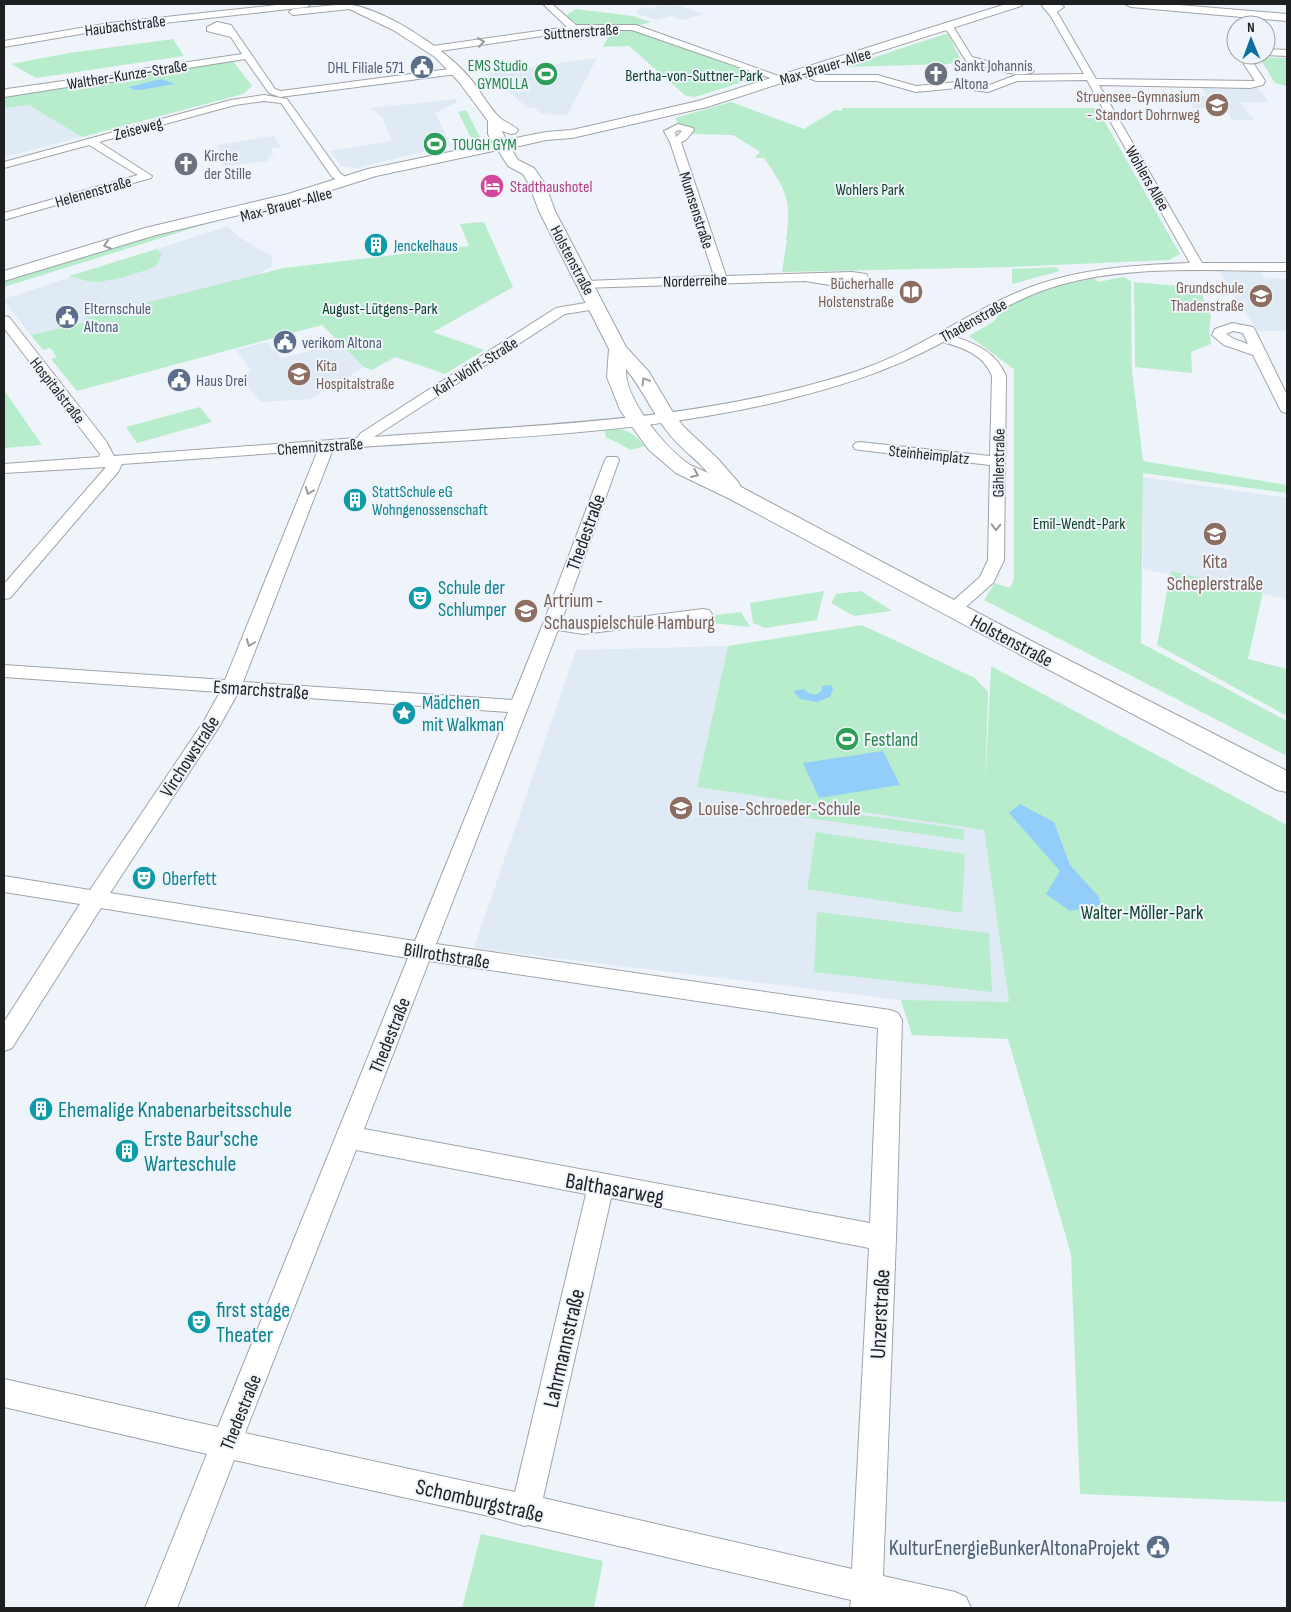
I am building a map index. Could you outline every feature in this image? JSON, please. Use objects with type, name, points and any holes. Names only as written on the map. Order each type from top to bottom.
[{"type":"main road","points":[[377,4],[376,9],[382,20]]},
{"type":"main road","name":"Max-Brauer-Allee","points":[[4,289],[235,218],[504,149],[556,142],[572,134],[695,106],[1018,4]]},
{"type":"main road","points":[[1131,4],[1181,6],[1287,18]]},
{"type":"main road","points":[[354,6],[432,49],[457,71],[495,121],[514,131],[524,145]]},
{"type":"main road","points":[[495,121],[495,134],[504,149]]},
{"type":"main road","points":[[464,152],[480,145],[484,140],[483,133],[495,121]]},
{"type":"main road","name":"Holstenstraße","points":[[524,145],[533,161],[529,171]]},
{"type":"main road","name":"Max-Brauer-Allee","points":[[4,276],[151,231],[231,214],[308,194],[373,172],[464,152],[504,149]]},
{"type":"main road","name":"Holstenstraße","points":[[504,149],[513,163],[529,171],[544,200],[547,211],[618,349],[642,376],[666,418],[684,438],[711,462],[738,494]]},
{"type":"main road","points":[[393,177],[439,158]]},
{"type":"main road","name":"Holstenstraße","points":[[618,349],[616,378],[625,400],[637,421],[656,446],[683,469],[738,494],[1028,649],[1287,783]]},
{"type":"street","name":"Haubachstraße","points":[[4,44],[90,29],[307,4]]},
{"type":"street","points":[[538,4],[548,5],[574,28]]},
{"type":"street","points":[[232,35],[210,29],[248,17],[354,6]]},
{"type":"street","name":"Wohlers Allee","points":[[1053,11],[1198,266]]},
{"type":"street","points":[[223,25],[228,27],[272,91],[284,102],[336,175],[345,182]]},
{"type":"street","name":"Suttnerstraße","points":[[432,49],[574,28],[595,26],[641,29],[782,79]]},
{"type":"street","points":[[946,28],[951,30],[967,57],[1014,74],[1250,85],[1260,83],[1250,65]]},
{"type":"street","name":"Walther-Kunze-Straße","points":[[5,91],[99,79],[117,79],[135,73],[247,56]]},
{"type":"street","points":[[823,66],[839,72],[882,73],[883,76],[877,78]]},
{"type":"street","name":"Zeiseweg","points":[[4,165],[234,102],[457,71]]},
{"type":"street","points":[[802,73],[816,78],[877,78],[916,89],[950,84],[979,89],[995,87],[1014,74]]},
{"type":"street","name":"Helenenstraße","points":[[4,217],[148,176],[90,141]]},
{"type":"street","name":"Mumsenstraße","points":[[675,141],[721,280]]},
{"type":"street","name":"Thadenstraße","points":[[637,421],[666,418],[751,403],[851,377],[884,366],[942,337],[975,316],[1014,297],[1058,282],[1123,270],[1198,266],[1287,267]]},
{"type":"street","name":"Norderreihe","points":[[586,285],[803,277]]},
{"type":"street","name":"Karl-Wolff-Straße","points":[[362,443],[366,436],[561,311],[596,305]]},
{"type":"street","name":"Hospitalstraße","points":[[4,320],[101,444],[111,462]]},
{"type":"street","name":"Gählerstraße","points":[[942,337],[979,351],[990,358],[997,366],[999,376],[996,560],[987,579],[954,608]]},
{"type":"street","points":[[1259,352],[1287,409]]},
{"type":"street","name":"Chemnitzstraße","points":[[4,469],[637,421]]},
{"type":"street","name":"Virchowstraße","points":[[4,1041],[212,722],[232,687],[327,446]]},
{"type":"street","name":"Steinheimplatz","points":[[860,446],[998,461]]},
{"type":"street","name":"Thedestraße","points":[[161,1608],[552,624],[612,460]]},
{"type":"street","points":[[4,594],[113,469],[111,462]]},
{"type":"street","points":[[552,624],[583,628],[703,614]]},
{"type":"street","name":"Esmarchstraße","points":[[4,671],[519,707]]},
{"type":"street","name":"Billrothstraße","points":[[4,884],[422,951],[890,1020]]},
{"type":"street","name":"Unzerstraße","points":[[866,1598],[883,1238],[890,1020]]},
{"type":"street","name":"Balthasarweg","points":[[348,1137],[883,1238]]},
{"type":"street","name":"Lahrmannstraße","points":[[525,1511],[601,1186]]},
{"type":"street","name":"Schomburgstraße","points":[[4,1393],[525,1511],[866,1598],[955,1608]]},
{"type":"shaded area","points":[[659,4],[677,5],[704,14],[682,20],[671,16],[657,20],[635,13],[641,7],[653,9]]},
{"type":"shaded area","points":[[597,58],[567,115],[542,114],[535,108],[528,108],[487,73]]},
{"type":"shaded area","name":"Struensee-Gymnasium - Standort Dohrnweg","points":[[1201,87],[1258,88],[1269,102],[1240,102],[1254,120],[1233,120],[1224,108],[1193,108],[1185,95],[1207,96]]},
{"type":"shaded area","points":[[456,99],[457,102],[435,113],[451,145],[356,168],[341,166],[330,151],[392,141],[382,117],[371,108]]},
{"type":"shaded area","points":[[29,105],[82,135],[78,138],[4,157],[4,108]]},
{"type":"shaded area","points":[[274,136],[281,147],[270,149],[274,155],[267,156],[269,161],[222,166],[217,145]]},
{"type":"shaded area","points":[[228,226],[236,235],[260,250],[271,254],[273,266],[261,272],[262,274],[86,318],[87,322],[31,335],[4,301],[7,298]]},
{"type":"shaded area","name":"Grundschule Thadenstraße","points":[[1217,269],[1258,270],[1266,278],[1287,279],[1287,331],[1258,331]]},
{"type":"shaded area","name":"Kita Hospitalstraße","points":[[267,342],[282,358],[342,345],[364,367],[311,399],[261,402],[240,378],[251,370],[236,350]]},
{"type":"shaded area","name":"Kita Scheplerstraße","points":[[1143,477],[1287,498],[1287,599],[1143,569]]},
{"type":"shaded area","name":"Louise-Schroeder-Schule","points":[[728,646],[698,787],[984,829],[1009,1003],[901,1000],[474,948],[576,650]]},
{"type":"green space","name":"Bertha-von-Suttner-Park","points":[[576,9],[633,16],[651,22],[628,28],[762,76],[695,97],[686,96],[629,46],[603,47],[614,25],[578,24],[565,16]]},
{"type":"green space","points":[[948,34],[961,60],[949,64],[845,67]]},
{"type":"green space","points":[[173,39],[184,56],[36,78],[11,64],[69,53]]},
{"type":"green space","points":[[1276,58],[1287,58],[1287,86],[1275,83],[1264,65],[1276,65]]},
{"type":"green space","points":[[233,61],[252,86],[243,94],[82,137],[29,105],[4,108],[4,98],[32,91],[129,79],[148,73]]},
{"type":"green space","name":"Wohlers Park","points":[[731,102],[804,129],[835,110],[842,111],[842,108],[1097,108],[1180,254],[1169,260],[1012,267],[782,272],[787,240],[788,215],[786,196],[772,169],[764,158],[756,158],[760,152],[733,135],[692,134],[694,128],[678,124],[675,118]]},
{"type":"green space","points":[[466,110],[480,137],[471,138],[458,112]]},
{"type":"green space","points":[[219,220],[4,287],[4,280],[153,234]]},
{"type":"green space","name":"August-Lütgens-Park","points":[[484,222],[513,287],[433,332],[484,350],[445,374],[395,357],[372,370],[364,367],[322,325],[77,391],[51,359],[57,357],[50,348],[43,350],[31,335],[87,322],[85,318],[284,268],[469,246],[460,224]]},
{"type":"green space","points":[[157,249],[162,255],[155,267],[125,277],[99,282],[69,276]]},
{"type":"green space","points":[[1056,267],[1060,271],[1012,284],[1012,269]]},
{"type":"green space","name":"Emil-Wendt-Park","points":[[1123,277],[1131,281],[1132,371],[1143,461],[1287,485],[1287,493],[1143,473],[1141,643],[1287,721],[1287,756],[984,600],[995,583],[1010,588],[1014,579],[1014,369],[969,336],[993,322],[1010,301],[1034,291],[1094,278],[1098,282]]},
{"type":"green space","points":[[1134,282],[1199,288],[1211,316],[1209,329],[1211,344],[1191,352],[1192,373],[1135,367]]},
{"type":"green space","points":[[4,390],[42,445],[4,448]]},
{"type":"green space","points":[[200,407],[212,422],[137,443],[126,427]]},
{"type":"green space","points":[[604,429],[617,429],[632,434],[645,446],[631,450],[606,437]]},
{"type":"green space","points":[[1171,571],[1263,592],[1248,659],[1287,669],[1287,716],[1157,645]]},
{"type":"green space","points":[[824,591],[817,620],[765,628],[753,623],[750,603]]},
{"type":"green space","points":[[861,591],[892,611],[854,616],[831,603],[836,594]]},
{"type":"green space","points":[[741,612],[750,627],[692,621],[693,618]]},
{"type":"green space","name":"Walter-Möller-Park","points":[[862,625],[975,678],[988,692],[985,789],[991,666],[1287,825],[1287,1502],[1080,1494],[1071,1254],[1008,1039],[912,1035],[901,1000],[1009,1002],[984,830],[697,787],[728,646]]},
{"type":"green space","points":[[767,802],[964,829],[964,840],[764,812]]},
{"type":"green space","points":[[816,832],[965,854],[962,913],[807,889]]},
{"type":"green space","points":[[817,912],[989,933],[992,992],[814,972]]},
{"type":"green space","points":[[481,1534],[603,1561],[594,1608],[462,1608]]},
{"type":"water","points":[[161,79],[175,84],[140,90],[134,90],[129,87]]},
{"type":"water","points":[[831,685],[833,689],[830,697],[817,702],[800,699],[793,691],[804,689],[808,693],[815,694],[822,690],[822,686]]},
{"type":"water","points":[[883,751],[900,785],[819,798],[803,763]]},
{"type":"water","points":[[1020,804],[1054,822],[1070,865],[1099,897],[1101,905],[1070,911],[1046,894],[1060,871],[1009,813]]},
{"type":"railway","points":[[854,4],[929,4]]},
{"type":"place","name":"DHL Filiale 571","points":[[422,67]]},
{"type":"place","name":"EMS Studio GYMOLLA","points":[[546,74]]},
{"type":"place","name":"Sankt Johannis Altona","points":[[936,74]]},
{"type":"place","name":"Struensee-Gymnasium - Standort Dohrnweg","points":[[1217,105]]},
{"type":"place","name":"TOUGH GYM","points":[[435,144]]},
{"type":"place","name":"Kirche der Stille","points":[[186,164]]},
{"type":"place","name":"Stadthaushotel","points":[[492,186]]},
{"type":"place","name":"Jenckelhaus","points":[[376,245]]},
{"type":"place","name":"Bücherhalle Holstenstraße","points":[[911,292]]},
{"type":"place","name":"Grundschule Thadenstraße","points":[[1261,296]]},
{"type":"place","name":"Elternschule Altona","points":[[67,317]]},
{"type":"place","name":"verikom Altona","points":[[285,342]]},
{"type":"place","name":"Kita Hospitalstraße","points":[[299,374]]},
{"type":"place","name":"Haus Drei","points":[[179,380]]},
{"type":"place","name":"StattSchule eG Wohngenossenschaft","points":[[355,500]]},
{"type":"place","name":"Kita Scheplerstraße","points":[[1215,534]]},
{"type":"place","name":"Schule der Schlumper","points":[[420,598]]},
{"type":"place","name":"Artrium - Schauspielschule Hamburg","points":[[526,611]]},
{"type":"place","name":"Mädchen mit Walkman","points":[[404,713]]},
{"type":"place","name":"Festland","points":[[847,739]]},
{"type":"place","name":"Louise-Schroeder-Schule","points":[[681,808]]},
{"type":"place","name":"Oberfett","points":[[144,878]]},
{"type":"place","name":"Ehemalige Knabenarbeitsschule","points":[[41,1109]]},
{"type":"place","name":"Erste Baur'sche Warteschule","points":[[127,1151]]},
{"type":"place","name":"first stage Theater","points":[[199,1322]]},
{"type":"place","name":"KulturEnergieBunkerAltonaProjekt","points":[[1158,1547]]}]
